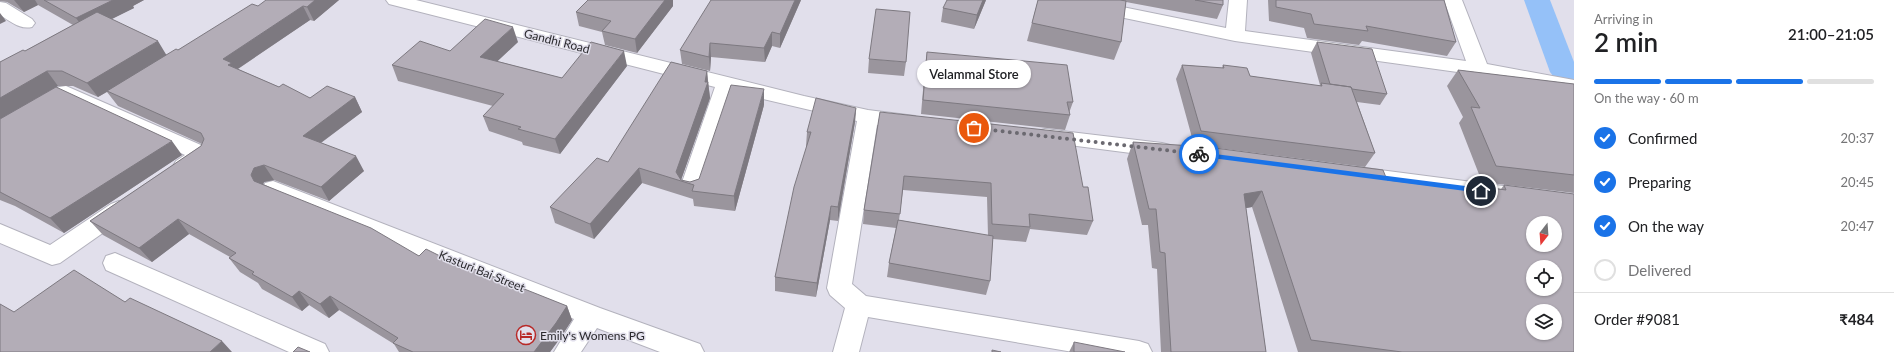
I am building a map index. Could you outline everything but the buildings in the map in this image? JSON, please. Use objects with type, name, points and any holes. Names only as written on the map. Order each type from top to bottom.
[{"type":"street","name":"Gandhi Road","points":[[395,0],[868,117],[930,124]]},
{"type":"street","points":[[1062,0],[1235,35],[1479,69],[1526,79],[1574,86]]},
{"type":"street","points":[[1235,35],[1238,0]]},
{"type":"street","points":[[1453,0],[1479,69]]},
{"type":"street","points":[[0,7],[26,23]]},
{"type":"street","points":[[691,188],[726,83]]},
{"type":"street","points":[[0,130],[66,92],[202,154],[169,176]]},
{"type":"street","points":[[99,107],[119,94]]},
{"type":"street","points":[[868,117],[839,288],[859,305],[1139,352]]},
{"type":"street","points":[[1024,134],[1181,152]]},
{"type":"street","points":[[1338,172],[1519,196]]},
{"type":"street","name":"Kasturi Bai Street","points":[[273,188],[591,315],[691,352]]},
{"type":"street","points":[[0,233],[52,256],[137,198]]},
{"type":"street","points":[[115,263],[316,352]]},
{"type":"street","points":[[846,352],[859,305]]},
{"type":"street","points":[[567,352],[591,315]]},
{"type":"waterway","points":[[1537,0],[1564,72],[1574,83]]},
{"type":"way so far","points":[[974,128],[1199,154]]},
{"type":"place","name":"Velammal Store","points":[[974,128]]},
{"type":"place","name":"Emily's Womens PG","points":[[526,335]]},
{"type":"route","points":[[1199,154],[1481,191]]}]
